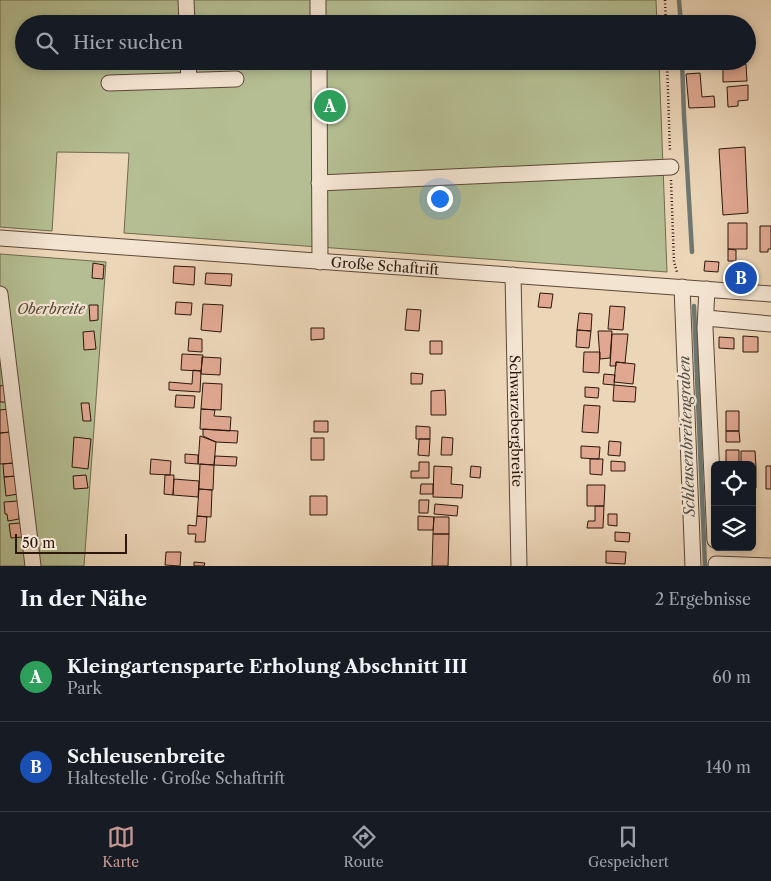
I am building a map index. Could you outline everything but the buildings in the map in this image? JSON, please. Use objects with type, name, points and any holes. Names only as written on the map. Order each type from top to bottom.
[{"type":"street","points":[[186,0],[186,15]]},
{"type":"street","points":[[318,0],[318,15]]},
{"type":"street","points":[[188,70],[189,80]]},
{"type":"street","points":[[319,70],[320,262]]},
{"type":"street","points":[[109,83],[236,79]]},
{"type":"street","points":[[320,183],[671,167]]},
{"type":"street","name":"Große Schaftrift","points":[[0,238],[771,294]]},
{"type":"street","name":"Schwarzebergbreite","points":[[513,275],[519,566]]},
{"type":"street","points":[[682,287],[693,566]]},
{"type":"street","points":[[707,289],[706,318],[714,506]]},
{"type":"street","points":[[0,294],[33,566]]},
{"type":"street","points":[[706,318],[771,324]]},
{"type":"street","points":[[715,551],[716,565],[771,566]]},
{"type":"path","points":[[665,0],[666,15]]},
{"type":"green space","points":[[0,0],[656,0],[657,15],[15,15],[15,70],[659,70],[667,272],[124,233],[129,153],[57,152],[52,231],[0,227]]},
{"type":"green space","name":"Oberbreite","points":[[0,254],[106,262],[84,566],[0,566]]},
{"type":"waterway","name":"Schleusenbreitengraben","points":[[679,0],[680,15]]},
{"type":"waterway","name":"Schleusenbreitengraben","points":[[682,70],[692,252]]},
{"type":"waterway","name":"Schleusenbreitengraben","points":[[694,306],[705,566]]},
{"type":"place","name":"Kleingartensparte Erholung Abschnitt III","points":[[330,106]]},
{"type":"place","name":"Schleusenbreite","points":[[741,278]]}]
